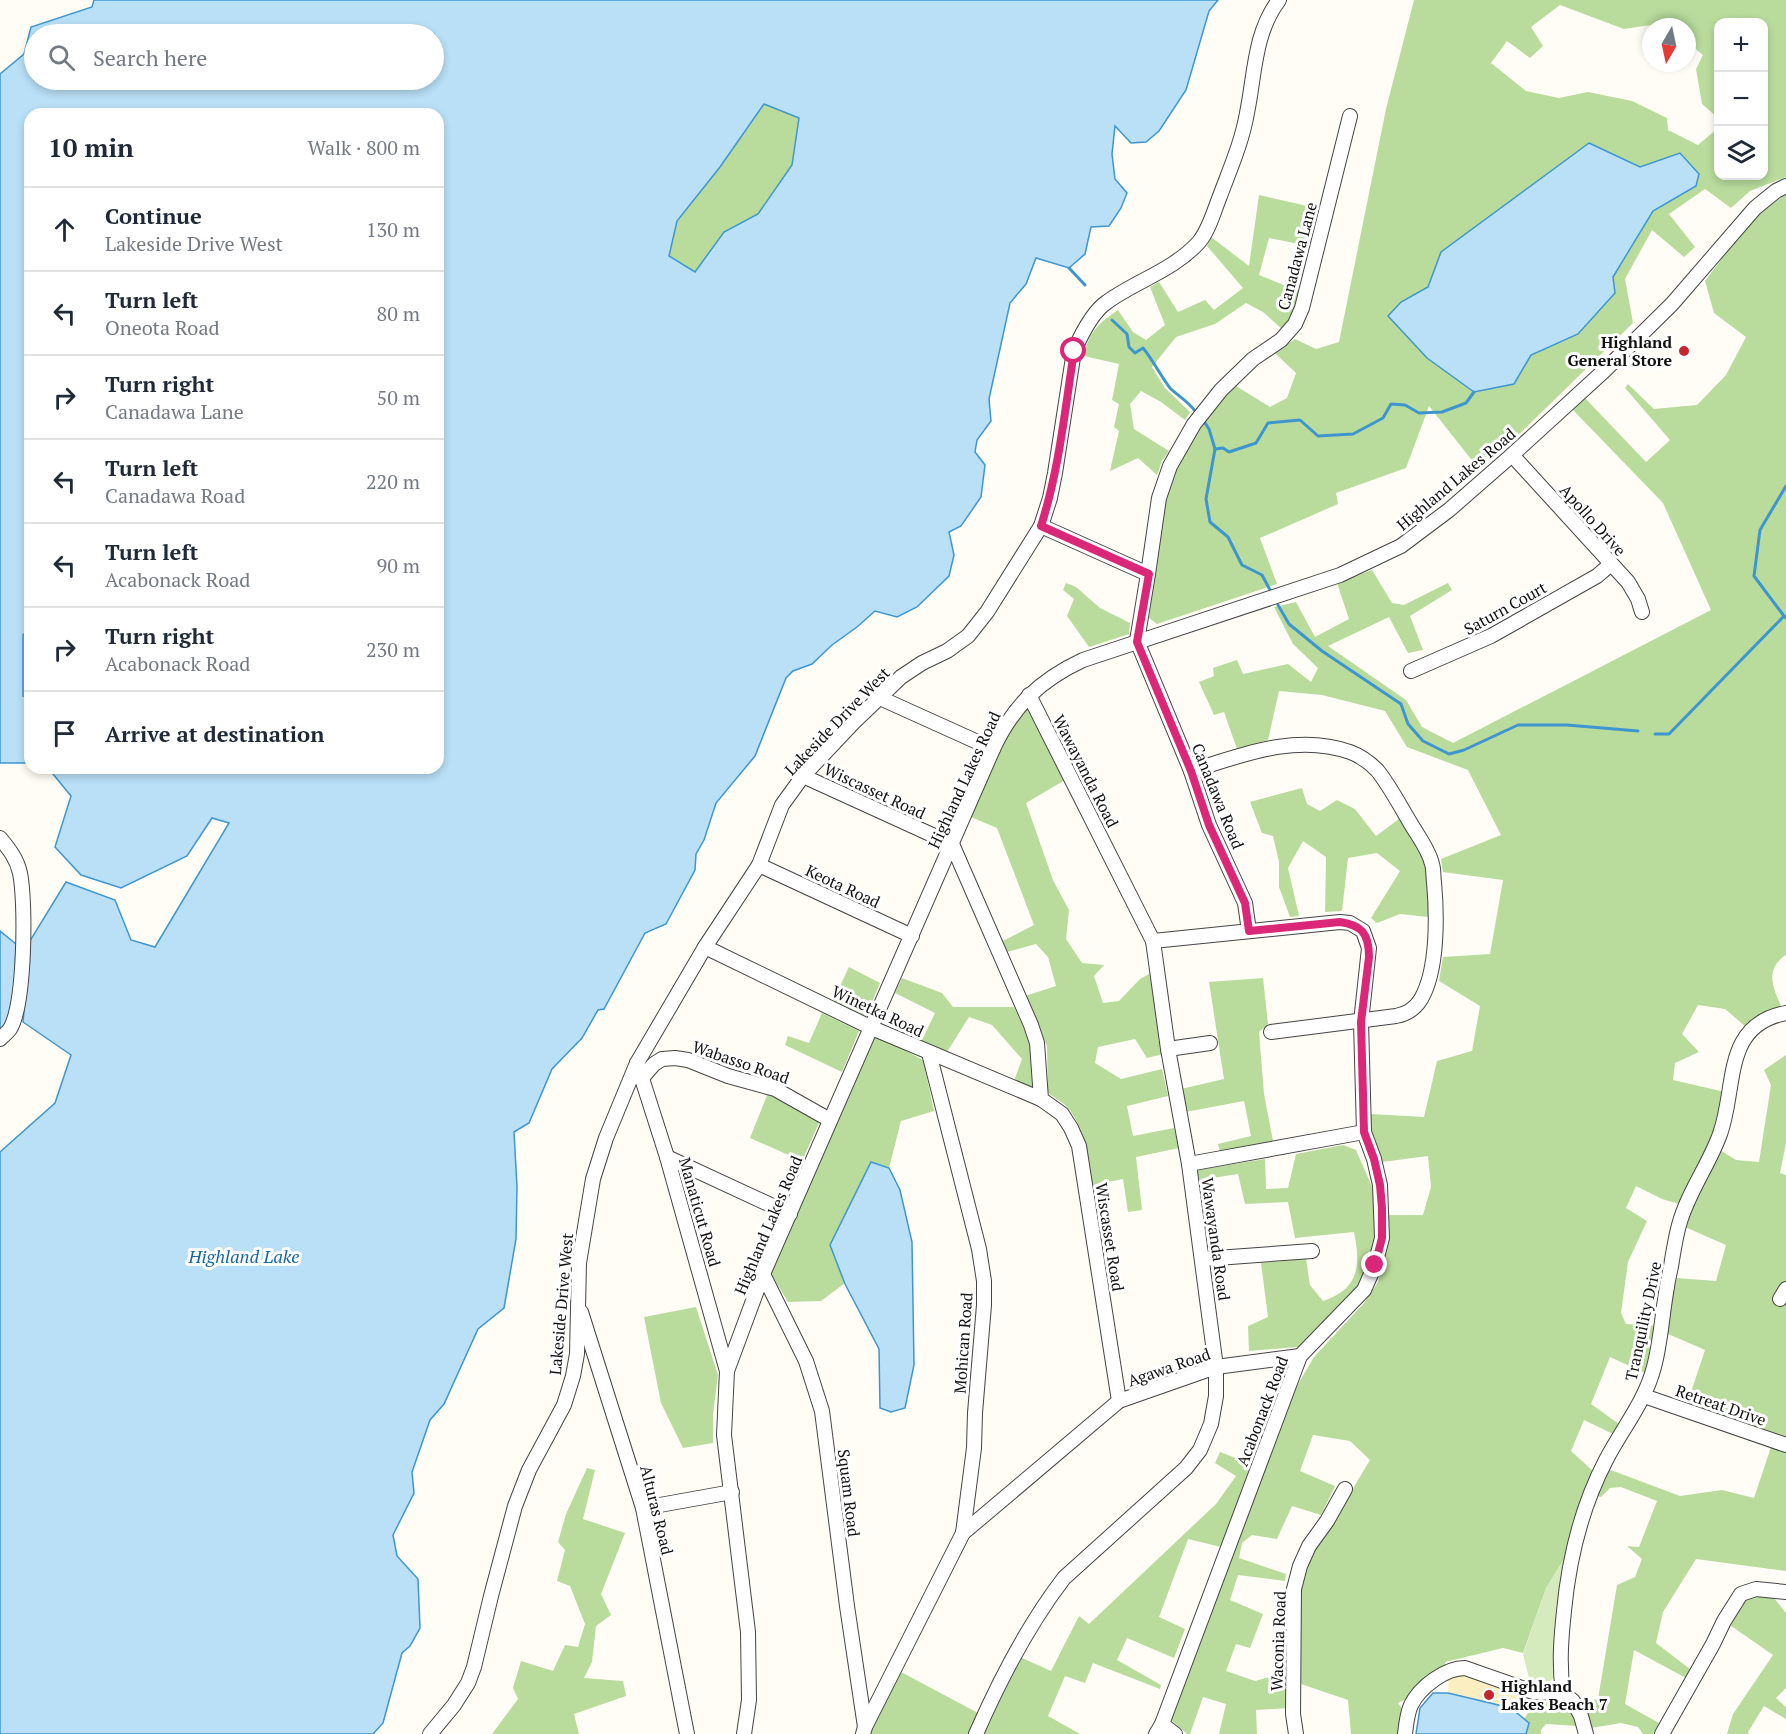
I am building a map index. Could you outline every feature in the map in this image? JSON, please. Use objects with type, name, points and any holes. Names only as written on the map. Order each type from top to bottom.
[{"type":"street","name":"Lakeside Drive West","points":[[430,1734],[458,1700],[468,1683],[515,1506],[529,1470],[564,1405],[573,1376],[577,1354],[579,1263],[593,1179],[606,1138],[637,1063],[705,947],[759,865],[782,805],[803,776],[901,677],[969,636],[987,612],[1041,526],[1050,498],[1074,351],[1080,336],[1105,303],[1177,260],[1199,241],[1211,218],[1241,139],[1261,36],[1280,0]]},
{"type":"street","name":"Canadawa Lane","points":[[1137,642],[1159,498],[1170,466],[1194,424],[1221,390],[1253,358],[1281,340],[1295,324],[1302,308],[1350,116]]},
{"type":"street","name":"Highland Lakes Road","points":[[744,1734],[749,1700],[748,1632],[724,1435],[727,1371],[763,1275],[830,1120],[993,749],[1014,712],[1029,695],[1051,677],[1083,660],[1340,575],[1401,546],[1439,518],[1512,455],[1643,333],[1672,304],[1755,208],[1786,186]]},
{"type":"street","name":"Apollo Drive","points":[[1512,455],[1628,582],[1642,612]]},
{"type":"street","points":[[1041,526],[1149,574]]},
{"type":"street","name":"Saturn Court","points":[[1411,672],[1491,636],[1597,576],[1611,564]]},
{"type":"street","name":"Canadawa Road","points":[[1137,642],[1191,771],[1209,825],[1245,903],[1249,931]]},
{"type":"street","name":"Wawayanda Road","points":[[976,1734],[991,1700],[1035,1618],[1064,1578],[1186,1468],[1200,1450],[1211,1424],[1216,1396],[1216,1367],[1190,1164],[1168,1049],[1153,941],[1029,695]]},
{"type":"street","points":[[880,698],[993,749]]},
{"type":"street","points":[[1191,771],[1278,746],[1304,744],[1351,753],[1365,759],[1377,770],[1432,864],[1436,904],[1435,939],[1428,981],[1417,1005],[1404,1014],[1361,1022],[1271,1032]]},
{"type":"street","name":"Wiscasset Road","points":[[803,776],[951,844]]},
{"type":"street","points":[[0,837],[15,857],[20,873],[24,930],[16,1010],[10,1029],[0,1039]]},
{"type":"street","points":[[951,844],[1031,1025],[1037,1043],[1041,1099]]},
{"type":"street","name":"Keota Road","points":[[759,865],[912,936]]},
{"type":"street","name":"Acabonack Road","points":[[1153,941],[1340,922],[1350,923],[1363,931],[1368,943],[1369,957],[1361,1022],[1364,1132],[1374,1159],[1382,1208],[1382,1238],[1375,1265],[1364,1290],[1300,1356],[1159,1729]]},
{"type":"street","name":"Winetka Road","points":[[705,947],[872,1028],[1041,1099]]},
{"type":"street","name":"Tranquility Drive","points":[[1563,1693],[1560,1671],[1561,1637],[1571,1554],[1580,1522],[1597,1479],[1616,1441],[1644,1396],[1654,1368],[1679,1224],[1694,1186],[1720,1134],[1734,1063],[1741,1043],[1749,1031],[1762,1022],[1786,1013]]},
{"type":"street","points":[[1168,1049],[1210,1043]]},
{"type":"street","name":"Mohican Road","points":[[929,1053],[979,1249],[984,1281],[974,1448],[963,1533]]},
{"type":"street","name":"Wabasso Road","points":[[642,1078],[654,1064],[662,1059],[688,1060],[728,1076],[775,1089],[830,1120]]},
{"type":"street","name":"Manaticut Road","points":[[637,1063],[667,1157],[727,1371]]},
{"type":"street","name":"Wiscasset Road","points":[[1041,1099],[1062,1114],[1079,1146],[1119,1401]]},
{"type":"street","points":[[1190,1164],[1364,1132]]},
{"type":"street","points":[[667,1157],[790,1214]]},
{"type":"street","points":[[1203,1259],[1312,1251]]},
{"type":"street","name":"Squam Road","points":[[763,1275],[806,1361],[822,1412],[864,1731]]},
{"type":"street","name":"Alturas Road","points":[[577,1298],[643,1508],[687,1734]]},
{"type":"street","name":"Agawa Road","points":[[1119,1401],[1216,1367],[1300,1356]]},
{"type":"street","name":"Retreat Drive","points":[[1644,1396],[1786,1445]]},
{"type":"street","points":[[864,1731],[963,1533],[1119,1401]]},
{"type":"street","name":"Waconia Road","points":[[1296,1734],[1293,1714],[1294,1588],[1309,1546],[1327,1521],[1345,1489]]},
{"type":"street","points":[[643,1508],[732,1492]]},
{"type":"street","points":[[1662,1734],[1741,1594],[1756,1589],[1786,1592]]},
{"type":"street","points":[[1405,1734],[1411,1705],[1425,1687],[1448,1671],[1457,1668],[1465,1668],[1533,1692],[1563,1693],[1573,1701],[1581,1716],[1586,1734]]},
{"type":"street","points":[[1159,1729],[1175,1734]]},
{"type":"green space","points":[[1414,0],[1786,0],[1786,177],[1750,191],[1731,208],[1705,189],[1669,214],[1695,247],[1684,257],[1652,230],[1625,279],[1633,323],[1505,448],[1478,468],[1429,406],[1406,468],[1336,493],[1338,504],[1260,538],[1277,584],[1157,624],[1149,618],[1164,500],[1176,471],[1199,429],[1225,396],[1236,386],[1270,407],[1287,398],[1296,373],[1275,353],[1295,339],[1316,349],[1339,342],[1386,109]],"holes":[[[1560,5],[1624,29],[1642,26],[1642,18],[1696,18],[1696,49],[1703,55],[1696,69],[1702,104],[1714,114],[1714,18],[1768,18],[1768,180],[1714,180],[1714,131],[1698,145],[1668,130],[1667,118],[1632,101],[1588,92],[1559,98],[1526,91],[1491,63],[1507,41],[1530,58],[1543,46],[1531,27]],[[1680,153],[1696,186],[1653,211],[1613,277],[1615,293],[1578,334],[1531,355],[1514,384],[1388,316],[1401,302],[1640,167]]]},
{"type":"green space","points":[[764,104],[799,118],[792,165],[758,214],[724,232],[695,272],[669,256],[677,221],[720,167]]},
{"type":"green space","points":[[1259,195],[1316,208],[1309,246],[1269,238],[1259,275],[1299,291],[1291,316],[1282,329],[1263,312],[1246,303],[1215,324],[1176,337],[1152,367],[1165,388],[1190,412],[1185,420],[1161,402],[1141,391],[1130,404],[1134,429],[1169,451],[1157,475],[1138,458],[1110,471],[1119,431],[1114,427],[1119,404],[1112,400],[1119,364],[1084,356],[1092,334],[1100,324],[1118,310],[1133,332],[1146,340],[1165,325],[1150,287],[1159,282],[1178,312],[1205,300],[1214,310],[1243,288],[1207,246],[1211,237],[1249,266]]},
{"type":"green space","points":[[1786,195],[1786,955],[1775,966],[1772,979],[1782,1008],[1746,1027],[1725,1009],[1698,1005],[1682,1034],[1699,1052],[1675,1063],[1673,1080],[1725,1092],[1716,1129],[1679,1204],[1662,1199],[1636,1186],[1626,1208],[1647,1221],[1628,1262],[1621,1313],[1626,1324],[1656,1326],[1645,1373],[1610,1357],[1591,1404],[1619,1424],[1613,1434],[1584,1420],[1571,1451],[1594,1472],[1567,1554],[1546,1588],[1523,1653],[1503,1648],[1445,1662],[1446,1667],[1411,1697],[1398,1703],[1404,1711],[1401,1734],[1351,1734],[1348,1700],[1301,1684],[1301,1590],[1307,1566],[1316,1546],[1370,1460],[1350,1441],[1313,1435],[1300,1471],[1335,1486],[1321,1515],[1292,1506],[1277,1539],[1252,1535],[1242,1543],[1239,1558],[1286,1574],[1285,1581],[1238,1575],[1230,1600],[1263,1614],[1250,1648],[1236,1644],[1226,1671],[1255,1681],[1287,1672],[1288,1708],[1256,1710],[1257,1734],[1219,1734],[1226,1704],[1203,1697],[1190,1734],[1187,1734],[1169,1718],[1298,1384],[1314,1357],[1364,1303],[1378,1282],[1388,1241],[1388,1215],[1423,1215],[1431,1187],[1428,1156],[1382,1162],[1371,1133],[1371,1114],[1424,1117],[1437,1061],[1472,1051],[1480,1006],[1439,981],[1443,957],[1490,954],[1503,880],[1443,872],[1441,859],[1501,835],[1468,770],[1407,747],[1385,711],[1322,695],[1279,691],[1268,740],[1237,749],[1224,712],[1214,715],[1199,682],[1214,676],[1213,668],[1237,660],[1243,674],[1288,664],[1311,682],[1318,668],[1293,644],[1274,607],[1296,602],[1315,637],[1349,619],[1337,583],[1372,570],[1392,603],[1404,605],[1448,583],[1452,590],[1410,616],[1423,650],[1408,653],[1389,617],[1328,646],[1406,700],[1422,727],[1453,743],[1711,610],[1663,503],[1573,410],[1585,398],[1646,462],[1670,440],[1625,388],[1628,384],[1654,409],[1697,405],[1726,375],[1746,337],[1714,313],[1705,281],[1751,223]]},
{"type":"green space","points":[[1066,583],[1076,587],[1100,608],[1130,623],[1129,634],[1089,647],[1067,616],[1074,599],[1063,590]]},
{"type":"green space","points":[[24,634],[24,697],[23,697]]},
{"type":"green space","points":[[1025,708],[1031,709],[1065,780],[1026,803],[1053,880],[1069,910],[1066,939],[1082,963],[1104,965],[1094,976],[1103,1003],[1119,1001],[1140,979],[1151,973],[1163,1054],[1147,1058],[1135,1039],[1098,1047],[1095,1063],[1121,1079],[1162,1069],[1168,1096],[1127,1106],[1133,1136],[1174,1128],[1179,1148],[1136,1157],[1142,1210],[1128,1212],[1123,1179],[1092,1185],[1089,1163],[1077,1121],[1064,1104],[1048,1093],[1047,1046],[1025,996],[1056,986],[1048,957],[1036,944],[1007,952],[1003,941],[1034,925],[997,828],[971,817],[1008,733]]},
{"type":"green space","points":[[1302,788],[1307,804],[1320,811],[1337,800],[1355,809],[1376,836],[1399,819],[1416,843],[1425,865],[1428,917],[1400,914],[1377,923],[1371,918],[1400,871],[1377,853],[1348,858],[1342,911],[1325,912],[1326,857],[1303,841],[1288,868],[1299,916],[1290,917],[1279,887],[1279,862],[1273,836],[1262,833],[1250,802]]},
{"type":"green space","points":[[849,967],[880,983],[866,1016],[833,1001]]},
{"type":"green space","points":[[902,978],[942,993],[953,1007],[1014,1007],[1030,1042],[1034,1088],[1014,1081],[1022,1059],[992,1025],[969,1017],[947,1052],[921,1042],[935,1013],[895,993]]},
{"type":"green space","points":[[1263,978],[1268,1024],[1259,1032],[1264,1094],[1273,1141],[1220,1152],[1218,1144],[1251,1136],[1244,1101],[1185,1112],[1181,1089],[1224,1079],[1209,982]]},
{"type":"green space","points":[[822,1013],[859,1031],[842,1072],[785,1045],[788,1036],[809,1043]]},
{"type":"green space","points":[[876,1035],[923,1060],[934,1111],[901,1121],[889,1168],[871,1162],[830,1245],[845,1283],[821,1301],[788,1302],[771,1274]]},
{"type":"green space","points":[[1786,1055],[1786,1143],[1780,1173],[1786,1175],[1786,1440],[1687,1404],[1705,1350],[1666,1333],[1671,1293],[1677,1278],[1716,1281],[1726,1245],[1685,1227],[1690,1208],[1720,1150],[1736,1160],[1759,1162],[1771,1085],[1764,1070]]},
{"type":"green space","points":[[768,1093],[787,1100],[819,1123],[802,1161],[750,1138]]},
{"type":"green space","points":[[1343,1145],[1356,1150],[1373,1189],[1376,1207],[1376,1236],[1369,1264],[1358,1287],[1298,1347],[1249,1351],[1248,1326],[1268,1317],[1261,1263],[1306,1259],[1310,1285],[1323,1301],[1344,1290],[1355,1275],[1357,1255],[1354,1232],[1295,1238],[1288,1202],[1245,1204],[1238,1174],[1199,1180],[1197,1170],[1265,1159],[1266,1189],[1288,1188],[1296,1154]]},
{"type":"green space","points":[[696,1307],[718,1375],[713,1415],[713,1443],[683,1448],[661,1403],[644,1317]]},
{"type":"green space","points":[[1772,1444],[1786,1449],[1786,1571],[1696,1559],[1663,1612],[1656,1643],[1690,1669],[1686,1678],[1634,1650],[1625,1704],[1659,1723],[1653,1734],[1643,1734],[1638,1727],[1621,1723],[1591,1728],[1581,1702],[1598,1699],[1617,1585],[1635,1577],[1642,1559],[1627,1546],[1639,1547],[1657,1501],[1621,1487],[1610,1488],[1601,1497],[1596,1496],[1608,1469],[1680,1496],[1722,1490],[1754,1498]]},
{"type":"green space","points":[[1220,1452],[1251,1464],[1221,1547],[1188,1539],[1159,1617],[1185,1629],[1174,1658],[1127,1638],[1117,1660],[1161,1685],[1160,1689],[1093,1663],[1085,1683],[1065,1676],[1048,1716],[1080,1734],[982,1734],[1020,1657],[1051,1671],[1079,1616],[1089,1624],[1216,1504],[1236,1476],[1215,1463]]},
{"type":"green space","points":[[587,1468],[595,1470],[583,1519],[625,1533],[601,1594],[611,1615],[596,1626],[592,1662],[584,1678],[623,1681],[626,1696],[574,1714],[579,1734],[492,1734],[518,1699],[513,1688],[521,1661],[553,1671],[565,1645],[578,1647],[585,1624],[570,1586],[557,1581],[565,1550],[558,1542],[566,1514]]},
{"type":"green space","points":[[1567,1554],[1555,1676],[1549,1683],[1534,1685],[1529,1678],[1523,1654],[1546,1588]]},
{"type":"green space","points":[[1767,1589],[1786,1613],[1786,1688],[1776,1698],[1786,1707],[1786,1719],[1764,1706],[1748,1732],[1749,1734],[1727,1734],[1733,1714],[1773,1655],[1724,1621],[1732,1606]]},
{"type":"green space","points":[[901,1672],[978,1713],[968,1734],[869,1734]]},
{"type":"green space","points":[[1546,1702],[1567,1707],[1573,1714],[1577,1726],[1546,1724],[1541,1734],[1526,1734],[1529,1723],[1524,1719],[1530,1710],[1539,1712]]},
{"type":"sand","name":"Highland Lakes Beach 7","points":[[1459,1673],[1528,1697],[1518,1714],[1511,1708],[1448,1693],[1449,1675]]},
{"type":"water","name":"Highland Lake","points":[[94,0],[1218,0],[1209,11],[1186,90],[1159,131],[1146,142],[1131,143],[1115,126],[1112,154],[1115,179],[1127,193],[1121,208],[1109,226],[1091,227],[1085,254],[1069,268],[1036,258],[1026,284],[1010,303],[989,399],[991,421],[977,440],[975,452],[985,465],[981,497],[961,526],[949,532],[954,555],[949,576],[917,607],[897,617],[875,611],[812,664],[793,671],[786,678],[755,756],[716,803],[704,840],[696,854],[695,870],[666,924],[645,933],[604,1009],[598,1010],[582,1038],[552,1069],[529,1123],[514,1132],[517,1187],[516,1239],[504,1308],[478,1329],[444,1404],[430,1420],[412,1472],[414,1493],[393,1535],[397,1556],[418,1579],[420,1628],[410,1646],[402,1653],[383,1723],[373,1734],[0,1734],[0,1152],[55,1103],[71,1055],[23,1022],[26,988],[12,1016],[0,1032],[0,931],[16,944],[15,971],[28,944],[66,882],[115,900],[131,940],[155,947],[229,823],[212,818],[187,856],[121,888],[81,875],[55,847],[71,796],[53,774],[444,774],[444,108],[24,108],[24,763],[0,763],[0,74],[24,54],[24,90],[444,90],[444,24],[40,24],[92,7]],"holes":[[[764,104],[799,118],[792,165],[758,214],[724,232],[695,272],[669,256],[677,221],[720,167]]]},
{"type":"water","points":[[1589,143],[1640,167],[1680,153],[1699,174],[1696,186],[1653,211],[1613,277],[1615,293],[1578,334],[1531,355],[1514,384],[1474,392],[1427,358],[1388,316],[1401,302],[1428,287],[1441,252]]},
{"type":"water","points":[[871,1162],[889,1168],[900,1190],[912,1242],[914,1365],[905,1408],[891,1412],[880,1408],[879,1349],[845,1284],[830,1245]]},
{"type":"water","points":[[1433,1693],[1448,1693],[1511,1708],[1529,1723],[1526,1734],[1416,1734],[1420,1708]]},
{"type":"waterway","points":[[1069,268],[1085,285]]},
{"type":"waterway","points":[[1112,320],[1127,334],[1129,347],[1135,353],[1143,348],[1170,388],[1195,411]]},
{"type":"waterway","points":[[1215,449],[1223,448],[1229,452],[1256,443],[1268,423],[1300,420],[1318,436],[1353,434],[1383,418],[1391,404],[1405,405],[1419,413],[1442,412],[1466,403],[1474,392]]},
{"type":"waterway","points":[[1205,423],[1215,449],[1206,499],[1210,522],[1228,537],[1242,565],[1262,575],[1270,590]]},
{"type":"waterway","points":[[1784,616],[1754,576],[1760,530],[1786,486]]},
{"type":"waterway","points":[[1278,605],[1289,624],[1322,651],[1401,704],[1408,724],[1423,741],[1449,754],[1464,750],[1518,725],[1567,725],[1638,731]]},
{"type":"waterway","points":[[1655,734],[1669,734],[1784,616],[1786,618]]},
{"type":"place","name":"Highland General Store","points":[[1684,351]]},
{"type":"place","name":"Highland Lakes Beach 7","points":[[1489,1695]]},
{"type":"route","points":[[1074,351],[1055,473],[1041,526],[1149,574],[1137,642],[1191,771],[1209,825],[1245,903],[1249,931],[1340,922],[1350,923],[1357,927],[1366,937],[1369,957],[1361,1022],[1364,1132],[1374,1159],[1382,1208],[1382,1238],[1375,1265]]}]
